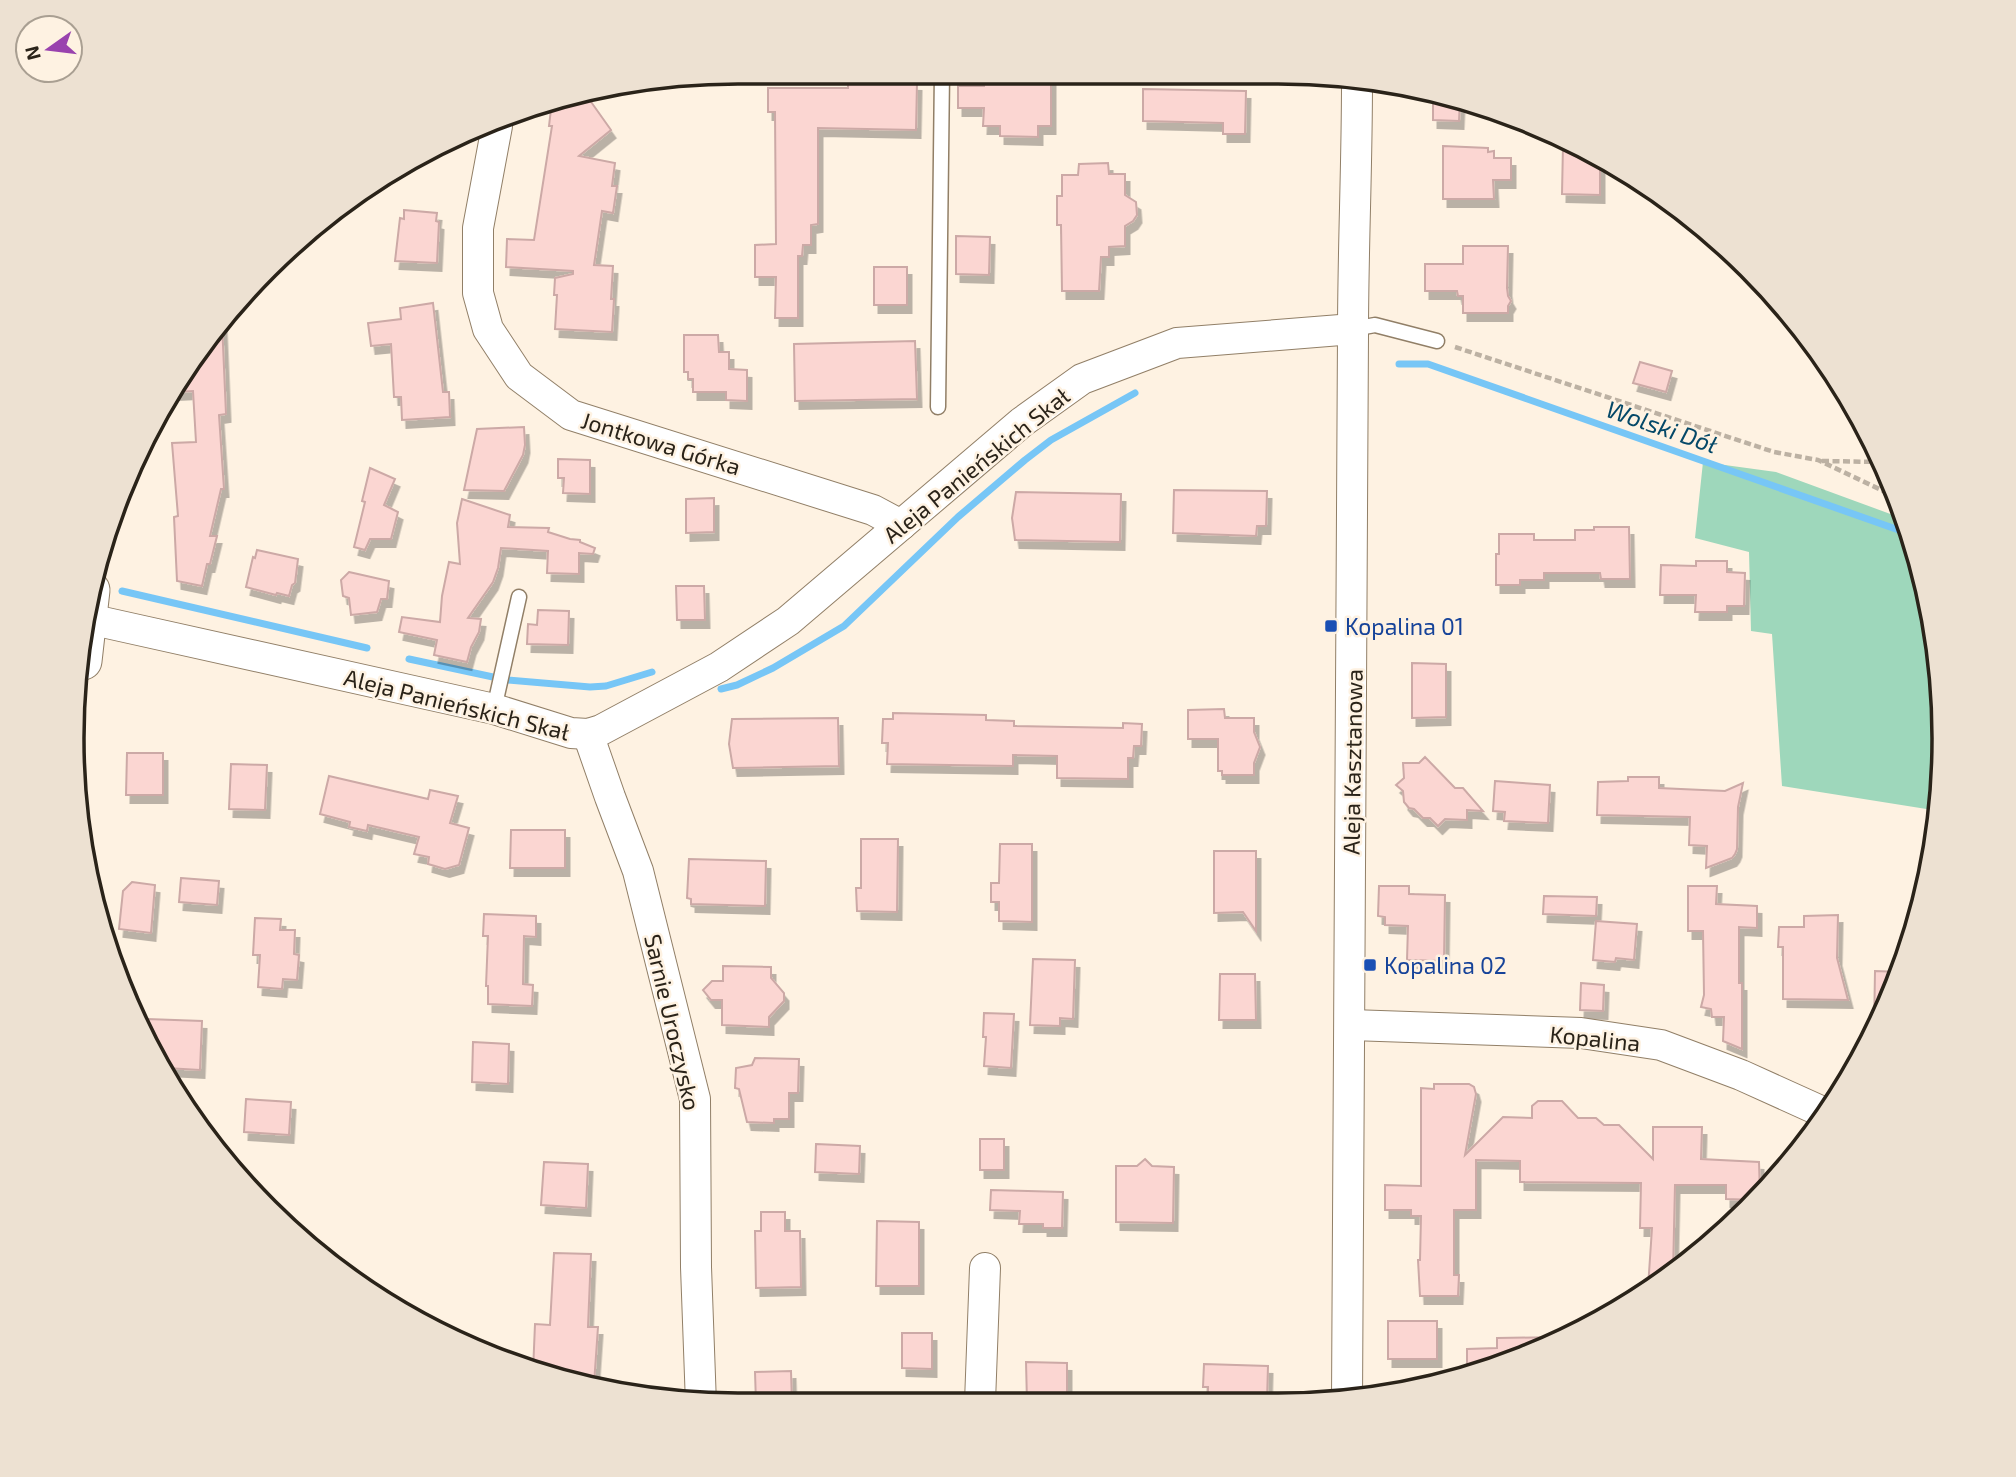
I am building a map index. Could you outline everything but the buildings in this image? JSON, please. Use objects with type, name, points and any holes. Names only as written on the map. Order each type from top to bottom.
[{"type":"street","name":"Aleja Kasztanowa","points":[[1347,1389],[1357,89]]},
{"type":"street","name":"Jontkowa Górka","points":[[496,131],[478,228],[478,293],[488,329],[519,376],[571,415],[873,510],[901,525]]},
{"type":"street","name":"Aleja Panieńskich Skał","points":[[98,607],[494,709],[571,733],[588,734],[601,730],[719,667],[788,621],[1021,422],[1082,379],[1177,343],[1353,328]]},
{"type":"street","name":"Sarnie Uroczysko","points":[[588,734],[638,870],[695,1099],[696,1267],[701,1392]]},
{"type":"street","name":"Kopalina","points":[[1351,1025],[1581,1033],[1661,1045],[1741,1075],[1817,1109]]},
{"type":"street","points":[[980,1393],[985,1268]]},
{"type":"lane","points":[[938,407],[942,84]]},
{"type":"lane","name":"Aleja Panieńskich Skał","points":[[1353,328],[1375,324],[1437,341]]},
{"type":"lane","points":[[494,709],[519,597]]},
{"type":"path","points":[[1437,341],[1774,452],[1818,460],[1871,462]]},
{"type":"path","points":[[1818,460],[1883,491]]},
{"type":"green space","points":[[1703,462],[1776,472],[1892,515],[1910,569],[1926,653],[1932,738],[1928,809],[1782,786],[1772,634],[1751,631],[1749,552],[1695,538]]},
{"type":"waterway","name":"Wolski Dół","points":[[1399,364],[1428,364],[1898,530]]},
{"type":"waterway","points":[[721,689],[737,685],[773,668],[844,626],[958,517],[1025,460],[1051,440],[1135,393]]},
{"type":"waterway","points":[[122,591],[367,648]]},
{"type":"waterway","points":[[409,659],[493,677]]},
{"type":"waterway","points":[[507,680],[590,687],[606,686],[652,672]]},
{"type":"place","name":"Kopalina 01","points":[[1331,626]]},
{"type":"place","name":"Kopalina 02","points":[[1370,965]]}]
